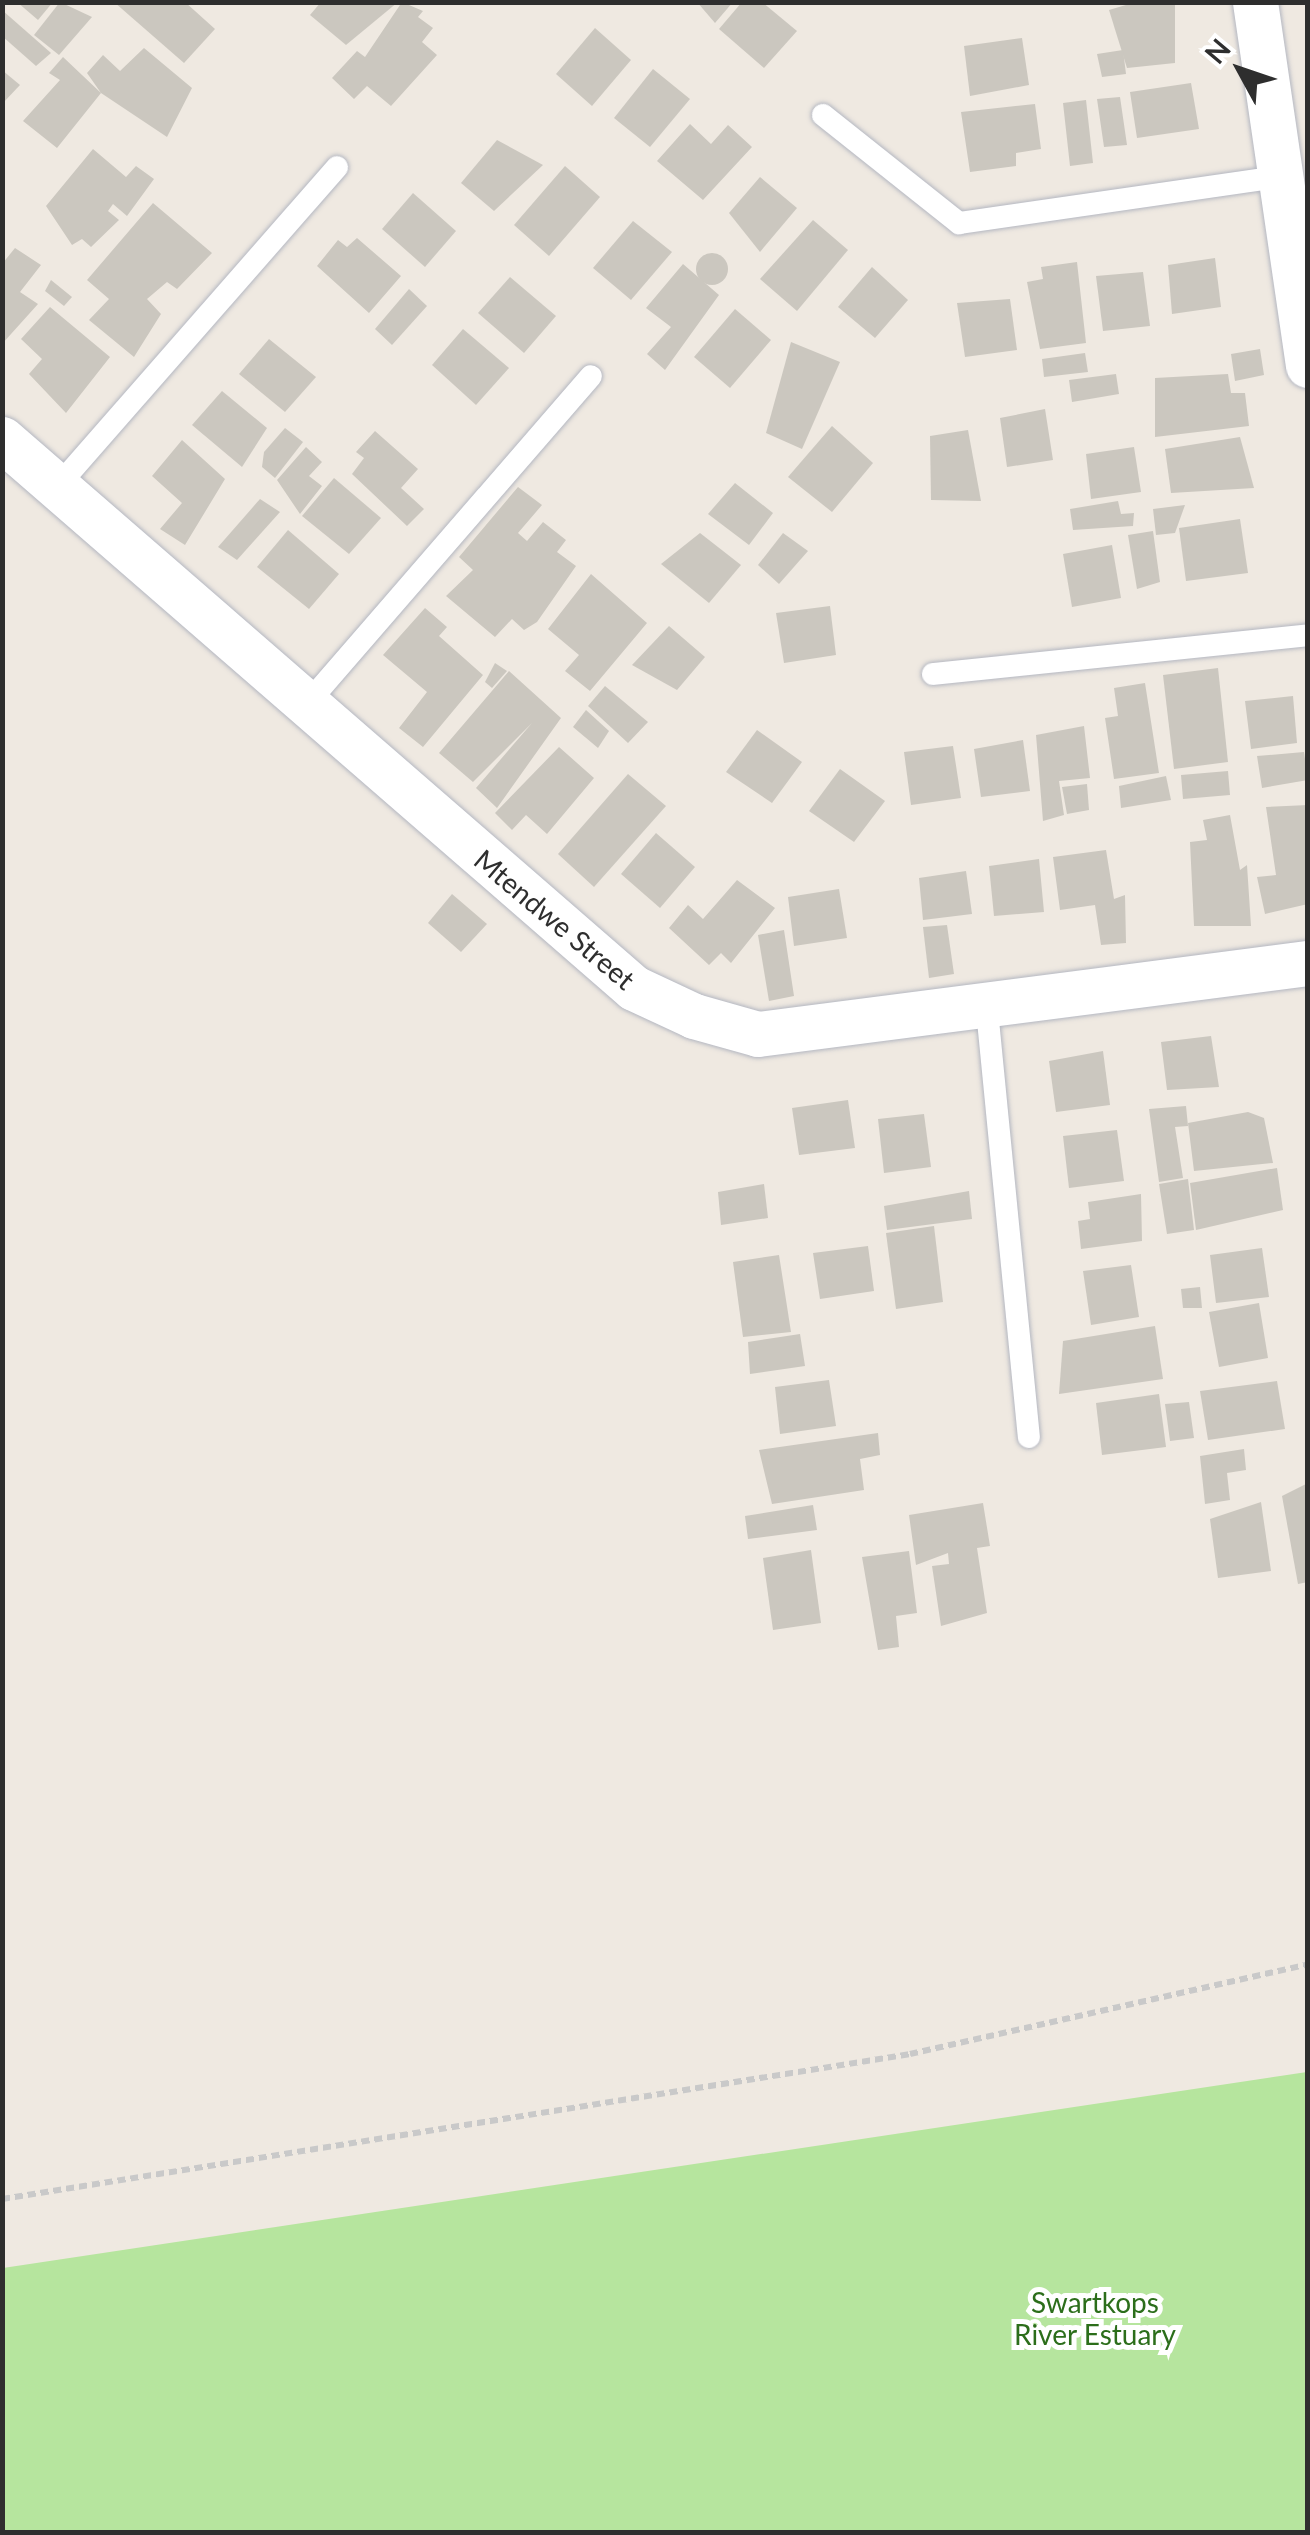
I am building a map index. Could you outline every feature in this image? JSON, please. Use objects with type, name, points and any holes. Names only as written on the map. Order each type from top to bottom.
[{"type":"street","points":[[1255,2],[1308,365]]},
{"type":"street","name":"Mtendwe Street","points":[[2,439],[634,988],[694,1016],[758,1034],[987,1010],[1308,962]]},
{"type":"lane","points":[[823,116],[959,223],[1280,177]]},
{"type":"lane","points":[[57,487],[337,167]]},
{"type":"lane","points":[[306,705],[591,376]]},
{"type":"lane","points":[[933,674],[1308,635]]},
{"type":"lane","points":[[987,1010],[1029,1437]]},
{"type":"path","points":[[2,2199],[910,2054],[1308,1964]]},
{"type":"green space","name":"Swartkops River Estuary","points":[[1307,2072],[1307,2532],[3,2532],[3,2268]]},
{"type":"building","points":[[17,2],[53,2],[38,20]]},
{"type":"building","points":[[60,2],[92,17],[59,55],[34,35]]},
{"type":"building","points":[[114,2],[185,2],[215,29],[184,63]]},
{"type":"building","points":[[321,2],[398,2],[346,45],[310,15]]},
{"type":"building","points":[[402,2],[423,11],[418,17],[433,28],[422,42],[437,55],[391,106],[367,86],[354,99],[332,78],[357,51],[365,57]]},
{"type":"building","points":[[697,2],[733,2],[715,23]]},
{"type":"building","points":[[742,2],[762,2],[797,31],[764,68],[719,29]]},
{"type":"building","points":[[1136,2],[1175,4],[1175,63],[1127,68],[1109,10]]},
{"type":"building","points":[[2,10],[51,53],[36,66],[2,36]]},
{"type":"building","points":[[595,28],[631,60],[592,106],[556,74]]},
{"type":"building","points":[[1022,38],[1029,85],[970,96],[964,46]]},
{"type":"building","points":[[144,48],[192,88],[167,137],[101,93],[87,73],[103,55],[120,71]]},
{"type":"building","points":[[1123,50],[1126,74],[1102,77],[1097,54]]},
{"type":"building","points":[[63,57],[101,93],[57,148],[23,121],[60,80],[49,73]]},
{"type":"building","points":[[653,69],[690,99],[650,147],[614,118]]},
{"type":"building","points":[[2,70],[20,85],[2,104]]},
{"type":"building","points":[[1191,83],[1199,129],[1137,138],[1130,92]]},
{"type":"building","points":[[1120,97],[1127,145],[1104,147],[1097,99]]},
{"type":"building","points":[[1086,100],[1093,163],[1070,166],[1063,103]]},
{"type":"building","points":[[1035,104],[1041,149],[1016,153],[1016,166],[970,172],[961,112]]},
{"type":"building","points":[[690,124],[711,144],[728,125],[752,147],[703,200],[657,161]]},
{"type":"building","points":[[497,140],[543,165],[494,211],[461,183]]},
{"type":"building","points":[[93,149],[126,177],[136,166],[154,179],[127,216],[113,204],[108,211],[119,220],[91,247],[82,239],[72,245],[46,206]]},
{"type":"building","points":[[565,166],[600,197],[549,256],[514,225]]},
{"type":"building","points":[[760,177],[797,208],[760,252],[729,213]]},
{"type":"building","points":[[413,193],[456,231],[425,267],[382,229]]},
{"type":"building","points":[[153,203],[212,253],[177,289],[167,282],[147,299],[161,314],[134,357],[89,320],[109,299],[87,280]]},
{"type":"building","points":[[813,220],[848,250],[797,311],[760,279]]},
{"type":"building","points":[[633,221],[672,252],[631,300],[593,268]]},
{"type":"building","points":[[357,238],[401,276],[369,313],[317,266],[338,240],[347,247]]},
{"type":"building","points":[[15,248],[41,265],[20,292],[38,304],[2,344],[2,264]]},
{"type":"building","points":[[712,253],[723,258],[728,269],[723,280],[712,285],[701,280],[696,269],[701,258]]},
{"type":"building","points":[[1215,258],[1221,307],[1172,314],[1168,265]]},
{"type":"building","points":[[1077,262],[1086,343],[1040,349],[1027,282],[1043,279],[1041,267]]},
{"type":"building","points":[[683,264],[719,295],[665,370],[647,354],[671,327],[646,308]]},
{"type":"building","points":[[872,267],[908,300],[875,338],[838,307]]},
{"type":"building","points":[[1143,272],[1150,326],[1103,331],[1096,276]]},
{"type":"building","points":[[510,277],[556,316],[524,353],[478,313]]},
{"type":"building","points":[[51,280],[72,297],[64,306],[45,291]]},
{"type":"building","points":[[409,289],[427,306],[392,345],[375,329]]},
{"type":"building","points":[[1010,299],[1017,350],[965,357],[957,303]]},
{"type":"building","points":[[50,307],[110,357],[66,413],[29,374],[42,359],[21,339]]},
{"type":"building","points":[[735,309],[771,340],[730,388],[694,357]]},
{"type":"building","points":[[463,329],[509,368],[476,405],[432,365]]},
{"type":"building","points":[[269,339],[316,377],[285,412],[239,374]]},
{"type":"building","points":[[791,342],[840,362],[802,449],[766,433]]},
{"type":"building","points":[[1260,349],[1264,375],[1235,381],[1231,354]]},
{"type":"building","points":[[1085,353],[1088,372],[1044,377],[1042,359]]},
{"type":"building","points":[[1116,374],[1119,394],[1072,402],[1069,380]]},
{"type":"building","points":[[1228,374],[1231,393],[1245,393],[1249,426],[1155,437],[1155,378]]},
{"type":"building","points":[[222,391],[267,428],[242,467],[192,425]]},
{"type":"building","points":[[1045,409],[1053,460],[1007,467],[1000,418]]},
{"type":"building","points":[[832,426],[873,463],[832,512],[788,477]]},
{"type":"building","points":[[285,428],[303,442],[275,478],[262,467],[264,452]]},
{"type":"building","points":[[968,430],[981,501],[931,500],[930,436]]},
{"type":"building","points":[[375,431],[418,469],[401,488],[424,509],[407,526],[352,474],[364,458],[356,452]]},
{"type":"building","points":[[1240,437],[1254,488],[1171,493],[1165,449]]},
{"type":"building","points":[[182,440],[225,479],[185,545],[160,529],[182,503],[152,476]]},
{"type":"building","points":[[306,447],[322,462],[309,476],[322,486],[300,514],[277,480]]},
{"type":"building","points":[[1134,447],[1141,492],[1091,499],[1086,454]]},
{"type":"building","points":[[334,478],[381,518],[349,554],[302,516]]},
{"type":"building","points":[[735,483],[773,513],[749,545],[708,514]]},
{"type":"building","points":[[518,487],[542,505],[518,533],[527,541],[543,522],[566,540],[557,552],[576,566],[537,622],[524,630],[512,619],[495,637],[446,596],[473,570],[459,557]]},
{"type":"building","points":[[260,499],[280,512],[237,560],[218,547]]},
{"type":"building","points":[[1118,501],[1121,514],[1134,513],[1133,526],[1073,530],[1070,509]]},
{"type":"building","points":[[1185,505],[1175,533],[1156,535],[1153,509]]},
{"type":"building","points":[[1240,519],[1248,573],[1186,581],[1179,528]]},
{"type":"building","points":[[288,530],[339,574],[309,609],[257,567]]},
{"type":"building","points":[[1153,531],[1160,582],[1137,589],[1128,535]]},
{"type":"building","points":[[700,533],[741,565],[709,603],[661,564]]},
{"type":"building","points":[[783,533],[808,551],[779,584],[758,565]]},
{"type":"building","points":[[1112,545],[1121,598],[1072,607],[1063,554]]},
{"type":"building","points":[[591,574],[647,623],[590,691],[565,671],[579,655],[548,629]]},
{"type":"building","points":[[830,606],[836,655],[784,663],[776,613]]},
{"type":"building","points":[[425,608],[447,627],[439,636],[483,675],[423,747],[399,728],[427,692],[383,655]]},
{"type":"building","points":[[669,626],[705,657],[677,690],[632,665]]},
{"type":"building","points":[[495,663],[507,671],[492,688],[485,682]]},
{"type":"building","points":[[1218,668],[1228,762],[1174,769],[1163,675]]},
{"type":"building","points":[[509,671],[561,718],[497,808],[476,788],[532,723],[473,782],[439,753]]},
{"type":"building","points":[[1145,683],[1159,773],[1114,779],[1105,718],[1118,716],[1114,688]]},
{"type":"building","points":[[605,686],[648,722],[628,743],[588,706]]},
{"type":"building","points":[[1293,696],[1297,743],[1251,749],[1245,701]]},
{"type":"building","points":[[586,710],[609,731],[598,748],[573,727]]},
{"type":"building","points":[[1084,726],[1090,778],[1059,781],[1064,815],[1043,821],[1036,735]]},
{"type":"building","points":[[757,730],[802,762],[772,803],[726,772]]},
{"type":"building","points":[[1023,740],[1030,791],[981,797],[974,749]]},
{"type":"building","points":[[953,746],[961,798],[911,805],[904,752]]},
{"type":"building","points":[[559,747],[594,778],[547,834],[526,815],[512,830],[495,813]]},
{"type":"building","points":[[1304,752],[1308,780],[1262,788],[1257,756]]},
{"type":"building","points":[[840,769],[885,801],[854,842],[809,811]]},
{"type":"building","points":[[1228,771],[1230,795],[1183,799],[1181,775]]},
{"type":"building","points":[[628,774],[666,806],[594,887],[558,854]]},
{"type":"building","points":[[1166,776],[1171,800],[1121,808],[1119,786]]},
{"type":"building","points":[[1087,784],[1089,810],[1067,814],[1062,787]]},
{"type":"building","points":[[1308,805],[1308,904],[1265,914],[1257,877],[1276,875],[1266,807]]},
{"type":"building","points":[[1230,815],[1240,870],[1247,865],[1251,926],[1194,926],[1190,842],[1207,840],[1203,820]]},
{"type":"building","points":[[656,833],[695,867],[660,908],[621,874]]},
{"type":"building","points":[[1106,850],[1114,899],[1125,895],[1126,943],[1101,945],[1095,905],[1060,910],[1053,857]]},
{"type":"building","points":[[1039,859],[1044,912],[994,916],[989,866]]},
{"type":"building","points":[[966,871],[972,914],[923,920],[919,878]]},
{"type":"building","points":[[737,880],[775,908],[731,963],[721,953],[709,965],[669,928],[688,905],[703,919]]},
{"type":"building","points":[[839,889],[847,938],[794,946],[788,897]]},
{"type":"building","points":[[452,894],[487,924],[461,952],[428,923]]},
{"type":"building","points":[[947,925],[954,974],[929,978],[923,927]]},
{"type":"building","points":[[784,930],[794,996],[769,1001],[758,935]]},
{"type":"building","points":[[1211,1036],[1219,1087],[1167,1090],[1161,1042]]},
{"type":"building","points":[[1103,1051],[1110,1105],[1056,1112],[1049,1061]]},
{"type":"building","points":[[848,1100],[855,1148],[799,1155],[792,1108]]},
{"type":"building","points":[[1186,1106],[1188,1126],[1175,1127],[1183,1178],[1159,1182],[1149,1109]]},
{"type":"building","points":[[1248,1112],[1264,1118],[1273,1163],[1194,1171],[1188,1123]]},
{"type":"building","points":[[924,1114],[931,1167],[884,1173],[878,1119]]},
{"type":"building","points":[[1117,1130],[1124,1181],[1069,1188],[1063,1136]]},
{"type":"building","points":[[1277,1168],[1283,1210],[1196,1230],[1190,1183]]},
{"type":"building","points":[[1188,1179],[1194,1230],[1167,1234],[1159,1184]]},
{"type":"building","points":[[764,1184],[768,1218],[721,1225],[718,1192]]},
{"type":"building","points":[[969,1191],[972,1219],[887,1230],[884,1206]]},
{"type":"building","points":[[1141,1194],[1142,1241],[1081,1249],[1078,1221],[1090,1219],[1088,1202]]},
{"type":"building","points":[[934,1226],[943,1302],[896,1309],[886,1233]]},
{"type":"building","points":[[868,1246],[874,1291],[820,1299],[813,1253]]},
{"type":"building","points":[[1262,1248],[1269,1297],[1216,1303],[1210,1255]]},
{"type":"building","points":[[779,1255],[791,1332],[743,1337],[733,1262]]},
{"type":"building","points":[[1131,1265],[1139,1317],[1091,1325],[1083,1271]]},
{"type":"building","points":[[1200,1287],[1202,1308],[1183,1308],[1181,1289]]},
{"type":"building","points":[[1259,1303],[1268,1358],[1219,1367],[1209,1312]]},
{"type":"building","points":[[1155,1326],[1163,1379],[1059,1394],[1063,1341]]},
{"type":"building","points":[[800,1334],[805,1366],[750,1374],[748,1342]]},
{"type":"building","points":[[829,1380],[836,1426],[780,1434],[775,1387]]},
{"type":"building","points":[[1277,1381],[1285,1429],[1208,1440],[1200,1391]]},
{"type":"building","points":[[1159,1394],[1166,1447],[1102,1455],[1096,1403]]},
{"type":"building","points":[[1189,1402],[1194,1438],[1170,1441],[1165,1404]]},
{"type":"building","points":[[878,1433],[880,1455],[860,1459],[864,1490],[772,1504],[759,1450]]},
{"type":"building","points":[[1244,1449],[1246,1470],[1227,1473],[1230,1500],[1205,1504],[1200,1456]]},
{"type":"building","points":[[1308,1483],[1308,1582],[1298,1584],[1282,1496]]},
{"type":"building","points":[[1261,1502],[1271,1571],[1218,1578],[1210,1519]]},
{"type":"building","points":[[983,1503],[990,1546],[977,1548],[987,1613],[941,1626],[932,1566],[949,1564],[948,1553],[916,1565],[909,1515]]},
{"type":"building","points":[[813,1505],[817,1530],[748,1539],[745,1516]]},
{"type":"building","points":[[811,1550],[821,1623],[773,1630],[763,1558]]},
{"type":"building","points":[[909,1551],[917,1613],[896,1616],[899,1647],[878,1650],[862,1557]]}]
